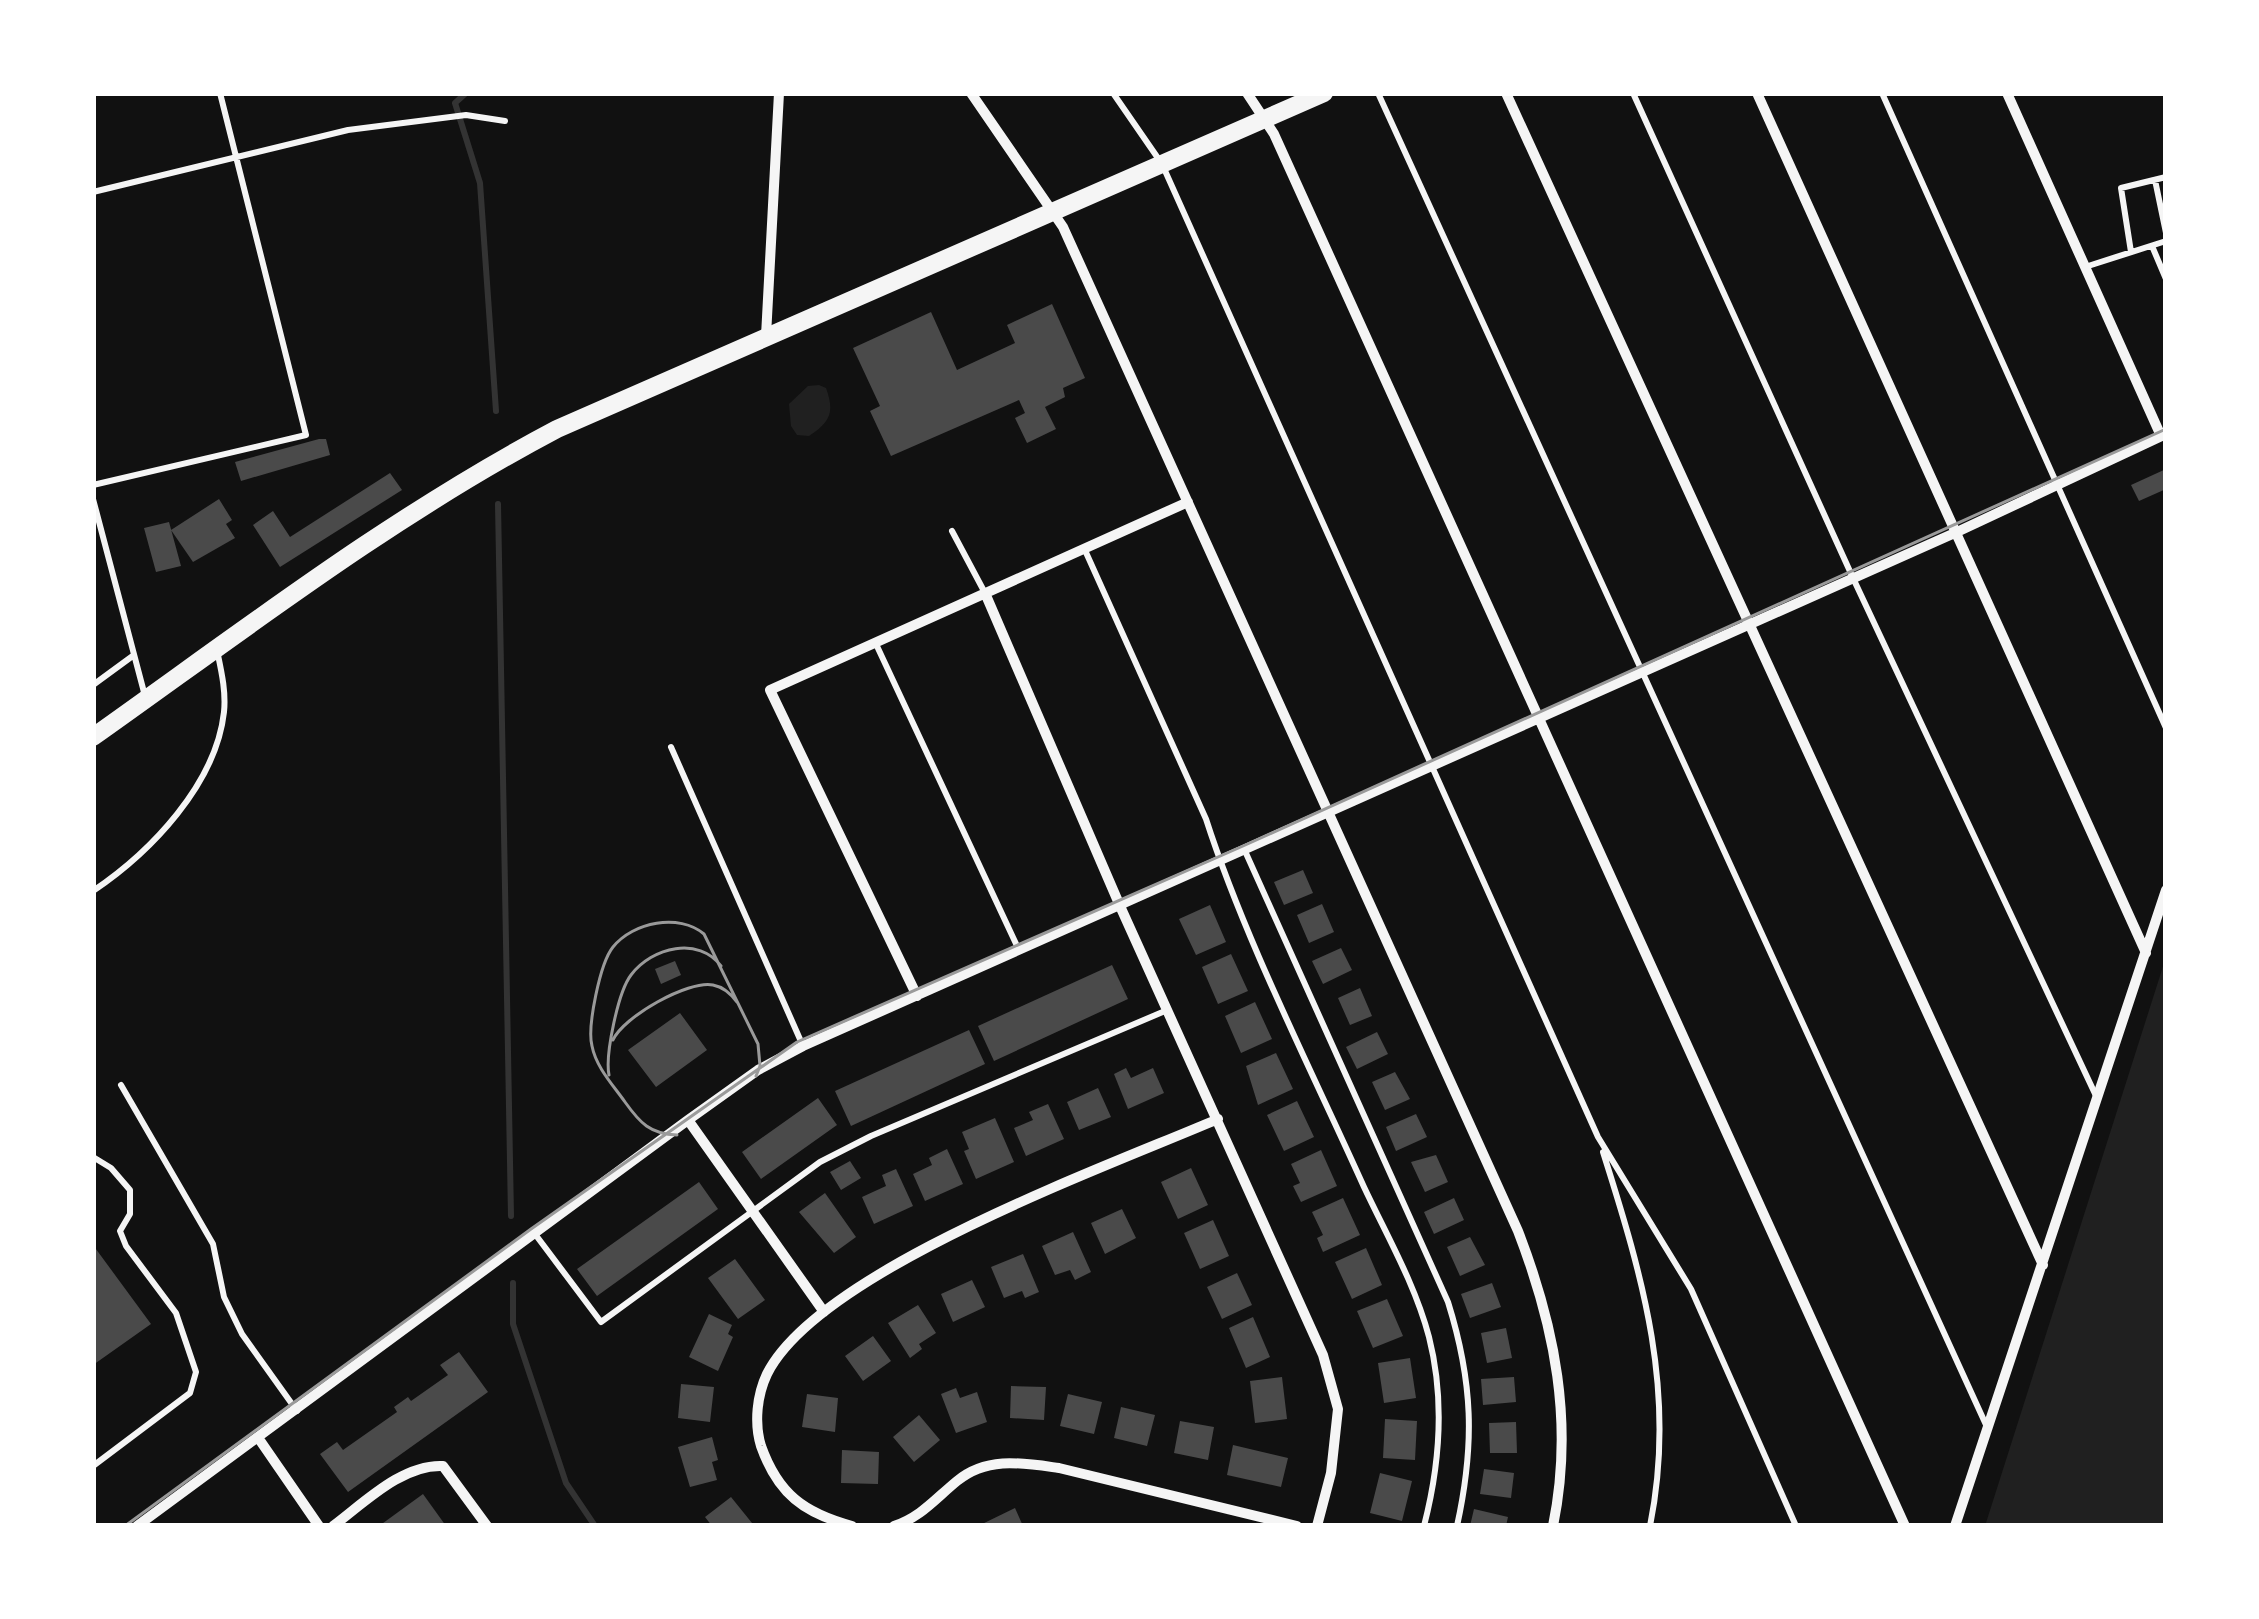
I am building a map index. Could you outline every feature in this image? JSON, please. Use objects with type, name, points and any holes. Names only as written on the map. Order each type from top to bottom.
[{"type":"main road","points":[[93,736],[478,472],[577,419],[1324,93]]},
{"type":"street","points":[[766,336],[779,93]]},
{"type":"street","points":[[971,93],[1053,211],[1477,1136],[1537,1279],[1561,1385],[1562,1456],[1553,1526]]},
{"type":"street","points":[[1247,93],[1265,118],[1905,1526]]},
{"type":"street","points":[[1506,93],[2043,1265]]},
{"type":"street","points":[[1757,93],[2146,953]]},
{"type":"street","points":[[137,1526],[758,1070],[2163,435],[2007,93]]},
{"type":"street","points":[[917,996],[770,691],[1188,502]]},
{"type":"street","points":[[985,593],[1323,1355],[1337,1409],[1331,1473],[1317,1526]]},
{"type":"street","points":[[1955,1526],[2166,890]]},
{"type":"street","points":[[852,1526],[825,1518],[780,1486],[758,1437],[759,1397],[779,1355],[824,1312],[955,1233],[1218,1119]]},
{"type":"street","points":[[688,1120],[824,1312]]},
{"type":"street","points":[[259,1439],[320,1526]]},
{"type":"street","points":[[894,1526],[924,1512],[973,1470],[1020,1462],[1297,1526]]},
{"type":"street","points":[[333,1526],[401,1477],[442,1466],[487,1526]]},
{"type":"lane","points":[[93,485],[306,435],[220,93]]},
{"type":"lane","points":[[1113,93],[1162,164],[1598,1137],[1691,1289],[1796,1526]]},
{"type":"lane","points":[[1378,93],[1988,1430]]},
{"type":"lane","points":[[1633,93],[2098,1100]]},
{"type":"lane","points":[[1882,93],[2166,728]]},
{"type":"lane","points":[[93,192],[348,130],[466,115],[505,121]]},
{"type":"lane","points":[[2131,252],[2121,188],[2166,178]]},
{"type":"lane","points":[[2085,267],[2166,237],[2155,180]]},
{"type":"lane","points":[[2152,246],[2166,279]]},
{"type":"lane","points":[[93,500],[146,700]]},
{"type":"lane","points":[[952,531],[985,593]]},
{"type":"lane","points":[[1084,548],[1429,1336],[1439,1439],[1424,1526]]},
{"type":"lane","points":[[875,642],[1019,951]]},
{"type":"lane","points":[[93,890],[163,830],[208,759],[224,717],[217,649]]},
{"type":"lane","points":[[93,685],[134,655]]},
{"type":"lane","points":[[671,747],[803,1046]]},
{"type":"lane","points":[[1245,851],[1420,1238],[1459,1337],[1471,1443],[1457,1526]]},
{"type":"lane","points":[[535,1234],[601,1322],[820,1162],[1168,1010]]},
{"type":"lane","points":[[121,1085],[213,1244],[224,1297],[242,1334],[296,1411]]},
{"type":"lane","points":[[1598,1137],[1634,1257],[1659,1366],[1662,1448],[1650,1526]]},
{"type":"lane","points":[[93,1157],[111,1168],[130,1190],[130,1214],[120,1232],[176,1313],[196,1372],[190,1393],[93,1466]]},
{"type":"shaded area","points":[[819,385],[829,397],[829,416],[809,436],[797,435],[789,404],[808,386]]},
{"type":"shaded area","points":[[2166,957],[2166,1526],[1985,1526]]},
{"type":"building","points":[[1052,304],[1085,378],[1063,388],[1065,397],[1045,407],[1056,429],[1027,443],[1015,418],[1025,413],[1019,400],[891,456],[870,411],[880,406],[853,348],[931,312],[957,370],[1015,343],[1007,325]]},
{"type":"building","points":[[326,439],[330,455],[241,481],[235,462]]},
{"type":"building","points":[[2166,469],[2166,489],[2139,501],[2131,485]]},
{"type":"building","points":[[390,473],[402,490],[280,567],[253,525],[273,511],[290,537]]},
{"type":"building","points":[[219,499],[232,520],[226,524],[235,538],[193,562],[171,530]]},
{"type":"building","points":[[169,522],[181,566],[156,572],[144,528]]},
{"type":"building","points":[[1303,870],[1313,893],[1284,905],[1274,882]]},
{"type":"building","points":[[1322,904],[1334,932],[1309,943],[1297,915]]},
{"type":"building","points":[[1210,905],[1226,942],[1196,955],[1179,919]]},
{"type":"building","points":[[1341,948],[1352,970],[1323,984],[1312,961]]},
{"type":"building","points":[[1231,954],[1248,991],[1218,1004],[1202,967]]},
{"type":"building","points":[[675,961],[681,975],[661,984],[655,969]]},
{"type":"building","points":[[1112,965],[1128,999],[994,1061],[978,1026]]},
{"type":"building","points":[[1360,988],[1372,1016],[1350,1025],[1338,998]]},
{"type":"building","points":[[1255,1002],[1272,1039],[1241,1053],[1225,1016]]},
{"type":"building","points":[[680,1013],[707,1050],[656,1087],[628,1050]]},
{"type":"building","points":[[969,1030],[985,1064],[851,1126],[835,1091]]},
{"type":"building","points":[[1377,1032],[1388,1054],[1357,1069],[1346,1047]]},
{"type":"building","points":[[1276,1053],[1293,1089],[1258,1105],[1246,1066]]},
{"type":"building","points":[[1126,1068],[1131,1078],[1153,1068],[1164,1093],[1128,1109],[1114,1074]]},
{"type":"building","points":[[1395,1072],[1410,1099],[1385,1110],[1372,1082]]},
{"type":"building","points":[[1098,1088],[1111,1117],[1079,1130],[1067,1102]]},
{"type":"building","points":[[818,1098],[837,1125],[761,1179],[742,1152]]},
{"type":"building","points":[[1297,1101],[1314,1137],[1284,1151],[1267,1115]]},
{"type":"building","points":[[1048,1104],[1064,1139],[1026,1156],[1014,1128],[1033,1120],[1029,1112]]},
{"type":"building","points":[[1416,1114],[1427,1137],[1396,1151],[1386,1127]]},
{"type":"building","points":[[995,1118],[1014,1162],[976,1179],[962,1132]]},
{"type":"building","points":[[947,1149],[963,1184],[925,1201],[913,1174],[932,1165],[929,1158]]},
{"type":"building","points":[[1321,1150],[1337,1186],[1301,1202],[1293,1186],[1300,1183],[1291,1164]]},
{"type":"building","points":[[1436,1155],[1448,1182],[1425,1192],[1411,1162]]},
{"type":"building","points":[[850,1161],[861,1178],[841,1190],[830,1172]]},
{"type":"building","points":[[1191,1168],[1208,1205],[1178,1219],[1161,1182]]},
{"type":"building","points":[[896,1169],[913,1206],[874,1224],[862,1197],[886,1186],[882,1175]]},
{"type":"building","points":[[699,1182],[718,1209],[597,1296],[577,1269]]},
{"type":"building","points":[[825,1193],[856,1237],[834,1253],[799,1212]]},
{"type":"building","points":[[1343,1198],[1360,1235],[1323,1252],[1317,1238],[1323,1235],[1312,1212]]},
{"type":"building","points":[[1454,1198],[1464,1220],[1434,1234],[1424,1212]]},
{"type":"building","points":[[1122,1209],[1136,1238],[1105,1254],[1091,1223]]},
{"type":"building","points":[[1213,1220],[1229,1256],[1200,1269],[1184,1233]]},
{"type":"building","points":[[1073,1232],[1091,1272],[1075,1280],[1070,1270],[1055,1275],[1042,1246]]},
{"type":"building","points":[[1470,1237],[1485,1265],[1460,1276],[1447,1247]]},
{"type":"building","points":[[93,1245],[151,1324],[93,1365]]},
{"type":"building","points":[[1366,1248],[1382,1285],[1352,1299],[1335,1262]]},
{"type":"building","points":[[1023,1254],[1039,1292],[1025,1298],[1022,1291],[1004,1298],[991,1267]]},
{"type":"building","points":[[735,1259],[765,1300],[738,1319],[708,1278]]},
{"type":"building","points":[[1237,1273],[1252,1305],[1222,1319],[1207,1287]]},
{"type":"building","points":[[972,1280],[985,1307],[953,1322],[941,1294]]},
{"type":"building","points":[[1492,1283],[1501,1307],[1470,1318],[1461,1294]]},
{"type":"building","points":[[1387,1299],[1403,1336],[1373,1348],[1357,1311]]},
{"type":"building","points":[[918,1305],[936,1333],[919,1344],[922,1349],[910,1358],[888,1323]]},
{"type":"building","points":[[709,1314],[732,1325],[728,1334],[733,1337],[718,1371],[689,1357]]},
{"type":"building","points":[[1253,1317],[1270,1357],[1246,1368],[1229,1328]]},
{"type":"building","points":[[1506,1328],[1512,1358],[1487,1363],[1481,1333]]},
{"type":"building","points":[[873,1336],[891,1361],[863,1381],[845,1356]]},
{"type":"building","points":[[459,1352],[488,1392],[348,1492],[320,1454],[337,1442],[343,1450],[397,1412],[394,1407],[408,1397],[411,1401],[448,1375],[440,1365]]},
{"type":"building","points":[[1410,1358],[1416,1398],[1384,1403],[1378,1363]]},
{"type":"building","points":[[1282,1377],[1287,1419],[1255,1423],[1250,1381]]},
{"type":"building","points":[[1514,1377],[1516,1402],[1483,1405],[1481,1379]]},
{"type":"building","points":[[681,1384],[714,1387],[710,1422],[678,1418]]},
{"type":"building","points":[[1011,1386],[1046,1387],[1044,1420],[1010,1418]]},
{"type":"building","points":[[956,1388],[960,1398],[977,1392],[987,1422],[956,1433],[941,1394]]},
{"type":"building","points":[[807,1394],[838,1398],[835,1432],[802,1427]]},
{"type":"building","points":[[1068,1394],[1102,1402],[1094,1434],[1060,1426]]},
{"type":"building","points":[[1121,1407],[1155,1415],[1147,1446],[1114,1438]]},
{"type":"building","points":[[919,1415],[940,1440],[914,1462],[893,1437]]},
{"type":"building","points":[[1385,1419],[1417,1421],[1415,1460],[1383,1458]]},
{"type":"building","points":[[1180,1421],[1214,1427],[1208,1460],[1174,1453]]},
{"type":"building","points":[[1516,1422],[1517,1453],[1490,1453],[1489,1423]]},
{"type":"building","points":[[712,1437],[717,1480],[690,1487],[678,1447]]},
{"type":"building","points":[[1233,1445],[1288,1458],[1281,1487],[1227,1475]]},
{"type":"building","points":[[842,1450],[879,1452],[878,1484],[841,1483]]},
{"type":"building","points":[[1484,1469],[1514,1473],[1511,1498],[1480,1494]]},
{"type":"building","points":[[1380,1473],[1412,1481],[1402,1521],[1370,1513]]},
{"type":"building","points":[[423,1494],[446,1526],[379,1526]]},
{"type":"building","points":[[731,1497],[752,1523],[712,1526],[705,1517]]},
{"type":"building","points":[[1015,1508],[1023,1526],[978,1526]]},
{"type":"building","points":[[1474,1509],[1508,1517],[1506,1526],[1470,1526]]},
{"type":"waterway","points":[[466,93],[455,103],[480,183],[496,411]]},
{"type":"waterway","points":[[498,504],[511,1216]]},
{"type":"waterway","points":[[513,1283],[513,1324],[566,1483],[595,1526]]},
{"type":"tram line","points":[[125,1526],[531,1229],[797,1042],[2166,429]]},
{"type":"tram line","points":[[677,1135],[653,1130],[641,1121],[594,1054],[591,1025],[599,980],[608,955],[622,938],[644,926],[669,922],[704,934],[758,1044],[756,1076]]},
{"type":"tram line","points":[[609,1075],[617,1009],[626,983],[640,965],[663,952],[688,948],[721,966]]},
{"type":"tram line","points":[[613,1040],[642,1011],[688,988],[717,986],[737,1002]]}]
